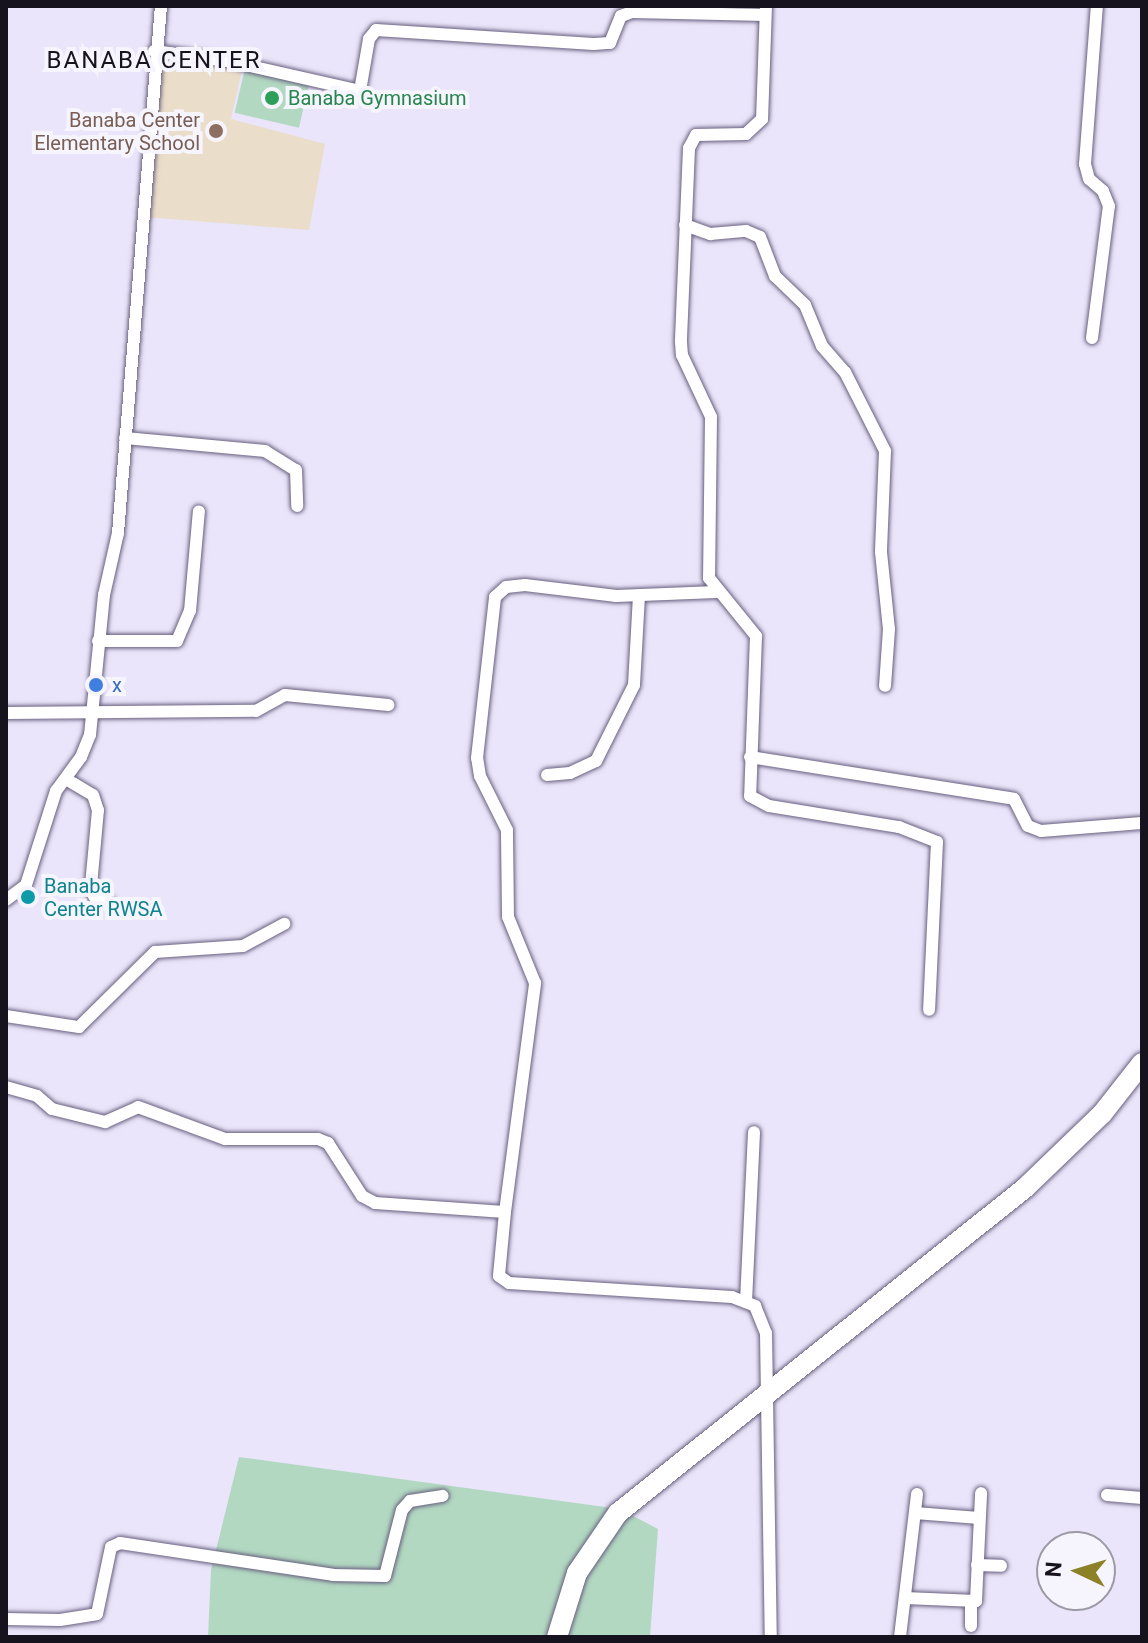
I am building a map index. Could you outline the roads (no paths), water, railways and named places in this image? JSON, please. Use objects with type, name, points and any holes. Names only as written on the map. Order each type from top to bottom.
[{"type":"main road","points":[[557,1637],[568,1591],[608,1525],[631,1501],[768,1397],[1034,1180],[1102,1114],[1142,1063]]},
{"type":"street","points":[[6,900],[26,885],[47,814],[90,735],[98,641],[118,533],[154,51],[161,6]]},
{"type":"street","points":[[1092,338],[1109,206],[1103,191],[1089,179],[1085,164],[1097,6]]},
{"type":"street","points":[[154,51],[228,61],[360,91],[369,39],[376,30],[594,44],[610,43],[621,16],[632,12],[766,10],[762,119],[746,134],[703,132],[691,139],[685,225],[682,355],[711,417],[707,564],[716,592],[756,636],[759,658],[750,757],[750,796],[758,803],[899,827],[937,842],[929,1010]]},
{"type":"street","points":[[685,225],[710,234],[746,231],[760,237],[775,276],[805,305],[822,346],[845,372],[885,451],[881,552],[889,629],[885,686]]},
{"type":"street","points":[[125,438],[265,451],[296,470],[297,506]]},
{"type":"street","points":[[98,641],[177,641],[190,611],[199,511]]},
{"type":"street","points":[[716,592],[639,595],[525,585],[506,587],[495,597],[477,758],[480,776],[507,830],[508,917],[535,983],[499,1276],[509,1283],[746,1302],[755,1306],[766,1326],[771,1637]]},
{"type":"street","points":[[547,775],[570,773],[596,761],[634,685],[639,595]]},
{"type":"street","points":[[6,713],[256,711],[285,695],[389,705]]},
{"type":"street","points":[[750,757],[1014,799],[1028,826],[1041,831],[1142,823]]},
{"type":"street","points":[[66,779],[93,795],[98,810],[91,886],[94,896],[108,901]]},
{"type":"street","points":[[6,1016],[79,1027],[155,952],[243,946],[284,924]]},
{"type":"street","points":[[6,1087],[37,1096],[52,1109],[105,1122],[138,1107],[225,1139],[318,1139],[328,1143],[362,1196],[375,1203],[505,1212]]},
{"type":"street","points":[[746,1302],[754,1132]]},
{"type":"street","points":[[905,1598],[976,1601],[981,1493]]},
{"type":"street","points":[[900,1637],[917,1494]]},
{"type":"street","points":[[1107,1495],[1142,1498]]},
{"type":"street","points":[[6,1619],[60,1620],[97,1614],[111,1547],[120,1543],[333,1575],[385,1576],[402,1510],[410,1501],[443,1496]]},
{"type":"street","points":[[915,1513],[979,1518]]},
{"type":"street","points":[[977,1565],[1001,1566]]},
{"type":"street","points":[[971,1603],[971,1626]]},
{"type":"place","name":"Banaba Gymnasium","points":[[272,98]]},
{"type":"place","name":"Banaba Center Elementary School","points":[[216,131]]},
{"type":"place","name":"x","points":[[96,685]]},
{"type":"place","name":"Banaba Center RWSA","points":[[28,897]]},
{"type":"district","name":"BANABA CENTER","points":[[154,61]]}]
